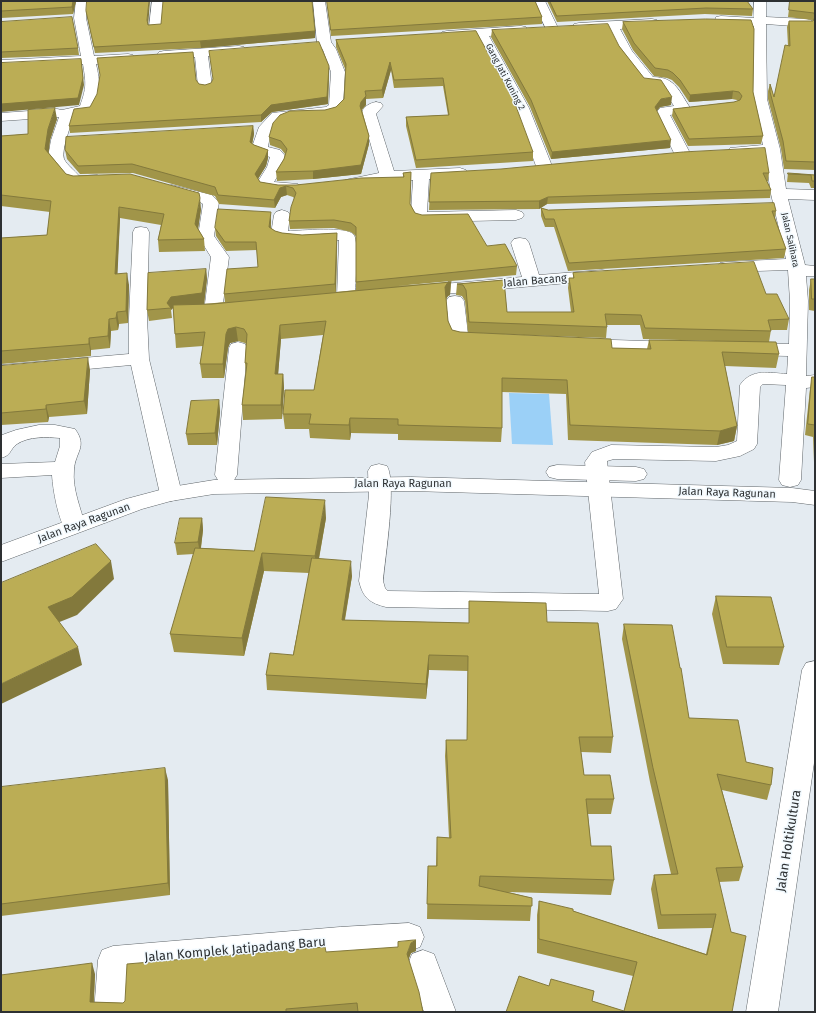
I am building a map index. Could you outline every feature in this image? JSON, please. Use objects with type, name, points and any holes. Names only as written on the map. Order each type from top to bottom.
[{"type":"street","points":[[1,117],[68,112],[86,109],[93,90],[93,81],[87,60],[80,18],[82,1]]},
{"type":"street","points":[[155,27],[158,1]]},
{"type":"street","points":[[319,1],[324,42],[329,49],[338,72],[336,107],[329,111],[278,115],[266,127],[262,135],[260,149],[276,153],[278,157],[276,167],[265,183],[266,186],[299,186],[275,214],[279,234],[287,236],[347,237],[348,251],[346,298]]},
{"type":"street","points":[[538,1],[552,28]]},
{"type":"street","name":"Jalan Salihara","points":[[760,1],[759,86],[764,117],[772,149],[782,174],[776,201],[796,267],[799,301],[798,350],[805,381],[790,480]]},
{"type":"street","points":[[64,19],[80,18]]},
{"type":"street","points":[[711,20],[806,23]]},
{"type":"street","points":[[435,35],[666,22]]},
{"type":"street","points":[[612,25],[626,52],[648,79],[650,81],[661,81],[666,83],[691,108],[665,111],[662,114],[682,153]]},
{"type":"street","name":"Gang Jati Kuning 2","points":[[481,32],[522,108],[544,166]]},
{"type":"street","points":[[308,44],[342,41]]},
{"type":"street","points":[[1,64],[144,57],[254,49]]},
{"type":"street","points":[[201,53],[204,86]]},
{"type":"street","points":[[376,106],[369,111],[369,114],[388,176]]},
{"type":"street","points":[[68,112],[59,140],[57,160],[74,181],[112,179]]},
{"type":"street","points":[[250,128],[266,127]]},
{"type":"street","points":[[59,140],[75,139]]},
{"type":"street","points":[[720,151],[772,149]]},
{"type":"street","points":[[335,184],[388,176],[477,172]]},
{"type":"street","points":[[421,175],[419,212],[422,217],[516,215]]},
{"type":"street","points":[[160,187],[207,199],[218,210],[206,236],[220,257],[213,310]]},
{"type":"street","points":[[776,201],[815,195]]},
{"type":"street","points":[[141,232],[138,318],[139,359],[170,488]]},
{"type":"street","points":[[520,243],[532,280]]},
{"type":"street","points":[[707,268],[796,267],[815,271]]},
{"type":"street","name":"Jalan Bacang","points":[[408,292],[532,280],[619,274]]},
{"type":"street","points":[[455,301],[458,336],[460,339],[502,342]]},
{"type":"street","points":[[563,345],[696,348]]},
{"type":"street","points":[[226,475],[238,348]]},
{"type":"street","points":[[727,349],[798,350]]},
{"type":"street","points":[[1,371],[139,359]]},
{"type":"street","points":[[379,477],[380,495],[371,581],[375,592],[379,597],[608,603],[611,599],[596,462],[599,457],[611,452],[716,454],[733,451],[747,444],[750,385],[759,378],[805,381]]},
{"type":"street","points":[[1,451],[9,441],[20,435],[45,431],[67,433],[71,437],[71,441],[63,468],[68,504],[72,520]]},
{"type":"street","points":[[1,471],[63,468]]},
{"type":"street","name":"Jalan Raya Ragunan","points":[[1,541],[72,520],[134,504],[199,477],[226,475],[598,481],[790,480],[815,484]]},
{"type":"street","name":"Jalan Raya Ragunan","points":[[170,488],[214,487],[379,477]]},
{"type":"street","name":"Jalan Raya Ragunan","points":[[598,481],[815,498]]},
{"type":"street","name":"Jalan Raya Ragunan","points":[[1,554],[72,520]]},
{"type":"street","name":"Jalan Holtikultura","points":[[762,1012],[807,775],[815,670]]},
{"type":"street","name":"Jalan Komplek Jatipadang Baru","points":[[110,1012],[113,960],[340,941],[409,937]]},
{"type":"street","points":[[423,964],[440,1012]]},
{"type":"shaded area","points":[[509,393],[549,394],[553,445],[512,444]]},
{"type":"building","points":[[1,1],[73,1],[72,7],[1,11]]},
{"type":"building","points":[[87,1],[149,1],[147,20],[148,25],[161,24],[163,1],[312,1],[315,31],[200,41],[94,47],[86,11]]},
{"type":"building","points":[[327,1],[535,1],[542,17],[331,30]]},
{"type":"building","points":[[550,1],[747,1],[753,9],[706,8],[557,16]]},
{"type":"building","points":[[790,1],[815,1],[815,17],[814,13],[789,10]]},
{"type":"building","points":[[72,17],[78,48],[1,52],[1,22]]},
{"type":"building","points":[[815,17],[815,162],[786,161],[783,141],[770,92],[770,84],[774,97],[785,45],[790,46],[789,21],[813,21]]},
{"type":"building","points":[[706,19],[751,20],[754,29],[753,92],[763,136],[689,139],[673,109],[734,102],[740,100],[742,96],[739,92],[733,91],[690,95],[680,80],[673,73],[668,70],[655,68],[634,43],[623,22]]},
{"type":"building","points":[[608,24],[619,46],[644,78],[661,80],[672,97],[661,99],[655,107],[671,140],[552,152],[531,100],[492,30]]},
{"type":"building","points":[[476,31],[514,101],[533,152],[416,160],[406,117],[449,115],[443,78],[394,80],[390,62],[382,90],[365,91],[366,96],[361,102],[360,106],[369,136],[361,165],[313,171],[276,172],[284,159],[287,149],[281,141],[269,137],[273,123],[280,115],[290,111],[325,110],[336,107],[344,99],[346,64],[336,40]]},
{"type":"building","points":[[319,42],[329,66],[327,97],[271,105],[261,115],[69,126],[74,109],[90,107],[97,94],[100,75],[97,58],[193,52],[196,80],[199,84],[205,85],[211,83],[213,79],[209,51]]},
{"type":"building","points":[[81,59],[83,78],[78,98],[1,104],[1,63]]},
{"type":"building","points":[[55,108],[48,129],[45,149],[66,174],[73,176],[130,174],[199,193],[200,198],[195,224],[204,239],[158,240],[164,214],[119,207],[115,274],[127,273],[126,311],[117,312],[116,318],[109,319],[108,336],[89,338],[89,344],[1,351],[1,238],[47,235],[51,201],[1,195],[1,136],[28,134],[28,110]]},
{"type":"building","points":[[253,126],[250,142],[268,150],[255,174],[260,182],[278,185],[296,185],[361,178],[404,177],[403,173],[411,172],[410,204],[415,213],[422,215],[468,214],[487,246],[505,244],[517,266],[356,282],[356,227],[351,223],[334,220],[289,221],[291,207],[296,193],[293,188],[286,186],[280,188],[274,200],[218,195],[215,187],[132,164],[78,166],[65,150],[66,137]]},
{"type":"building","points":[[765,148],[769,173],[763,173],[771,190],[548,197],[539,201],[429,202],[431,173],[501,169],[683,152]]},
{"type":"building","points":[[788,173],[815,175],[815,181],[812,181],[811,175]]},
{"type":"building","points":[[774,203],[776,211],[772,211],[786,249],[569,263],[554,219],[545,219],[541,208],[548,210]]},
{"type":"building","points":[[218,209],[271,212],[269,227],[282,233],[302,235],[337,233],[335,284],[224,294],[227,269],[258,267],[256,242],[225,242],[215,228]]},
{"type":"building","points":[[754,262],[766,294],[777,294],[789,319],[768,320],[771,331],[645,328],[641,315],[605,314],[607,327],[469,322],[466,290],[463,285],[457,284],[504,280],[507,312],[574,312],[569,278],[574,278],[573,273]]},
{"type":"building","points":[[206,269],[202,293],[171,297],[167,303],[171,308],[147,310],[148,273]]},
{"type":"building","points":[[811,279],[815,279],[815,299],[812,299]]},
{"type":"building","points":[[448,282],[445,287],[448,321],[452,330],[460,332],[611,339],[612,348],[651,349],[649,340],[776,342],[779,354],[722,352],[737,426],[720,431],[570,425],[567,380],[502,378],[502,428],[398,425],[398,419],[350,418],[349,425],[309,424],[311,414],[283,414],[285,390],[314,390],[326,321],[280,325],[275,374],[283,374],[281,405],[242,405],[247,363],[245,363],[247,334],[244,329],[236,327],[228,329],[226,334],[223,364],[200,364],[205,332],[175,334],[173,305],[212,304]]},
{"type":"building","points":[[88,358],[84,401],[46,405],[46,409],[1,413],[1,366]]},
{"type":"building","points":[[812,377],[815,377],[815,425],[808,424]]},
{"type":"building","points":[[219,400],[215,433],[186,434],[191,401]]},
{"type":"building","points":[[266,497],[325,500],[315,556],[262,553],[242,638],[170,634],[195,548],[254,551]]},
{"type":"building","points":[[180,518],[202,518],[198,542],[175,543]]},
{"type":"building","points":[[96,544],[111,561],[72,597],[48,607],[78,647],[1,684],[1,583]]},
{"type":"building","points":[[312,558],[351,561],[342,620],[469,623],[469,601],[546,603],[547,622],[598,623],[613,737],[579,737],[584,775],[610,775],[614,799],[586,799],[591,846],[611,846],[614,880],[480,876],[479,886],[532,898],[532,906],[427,904],[428,866],[437,866],[437,837],[451,838],[446,740],[467,740],[468,656],[429,655],[426,684],[266,675],[270,653],[293,655]]},
{"type":"building","points":[[716,596],[771,597],[784,647],[727,647]]},
{"type":"building","points":[[624,624],[672,625],[689,718],[738,720],[746,762],[773,768],[771,785],[717,774],[743,867],[716,868],[731,932],[746,936],[732,1012],[506,1012],[519,976],[549,986],[551,979],[594,991],[592,1001],[624,1011],[637,962],[539,939],[539,901],[573,909],[573,911],[707,955],[716,914],[661,915],[654,875],[678,874],[653,768]]},
{"type":"building","points":[[165,768],[168,883],[1,904],[1,787]]},
{"type":"building","points":[[416,940],[411,943],[407,954],[419,992],[423,1012],[358,1012],[357,1003],[286,1009],[286,1012],[1,1012],[1,975],[92,963],[90,1002],[123,1003],[125,1001],[127,964],[325,947],[326,952],[398,947],[398,942]]}]
